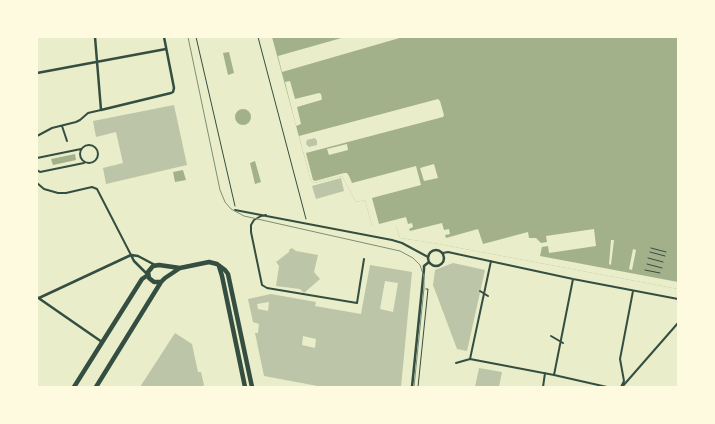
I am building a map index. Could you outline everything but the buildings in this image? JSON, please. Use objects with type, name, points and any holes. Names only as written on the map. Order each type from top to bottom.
[{"type":"highway","points":[[74,387],[142,279],[148,275],[151,268],[156,265],[180,268],[209,262],[219,266],[228,274],[252,387]]},
{"type":"highway","points":[[162,266],[166,272],[165,278]]},
{"type":"highway","points":[[219,266],[245,387]]},
{"type":"highway","points":[[96,387],[161,282],[180,268]]},
{"type":"highway","points":[[148,275],[151,281],[157,283],[161,282]]},
{"type":"street","points":[[95,37],[101,110]]},
{"type":"street","points":[[37,136],[45,131],[80,120],[88,113],[171,94],[174,88],[164,37]]},
{"type":"street","points":[[37,73],[166,48]]},
{"type":"street","points":[[62,126],[67,141]]},
{"type":"street","points":[[37,158],[82,149],[85,146],[90,145],[95,148],[98,153],[95,161],[90,164],[85,162],[40,172],[37,170]]},
{"type":"street","points":[[82,149],[80,155],[82,160],[85,162]]},
{"type":"street","points":[[37,183],[44,190],[51,192],[66,193],[92,187],[97,190],[132,255],[134,262],[148,275]]},
{"type":"street","points":[[235,210],[308,223],[402,243],[428,257]]},
{"type":"street","points":[[266,215],[254,220],[251,226],[262,285],[264,287],[274,290],[357,303],[364,259]]},
{"type":"street","points":[[442,252],[444,255],[444,261],[441,265],[435,266],[429,262],[428,257],[430,252],[435,250],[678,299]]},
{"type":"street","points":[[38,298],[132,255],[156,265]]},
{"type":"street","points":[[470,359],[491,261]]},
{"type":"street","points":[[412,387],[424,266],[429,262]]},
{"type":"street","points":[[554,375],[562,343],[573,279]]},
{"type":"street","points":[[480,291],[488,296]]},
{"type":"street","points":[[622,387],[624,381],[620,359],[633,291]]},
{"type":"street","points":[[38,298],[102,342]]},
{"type":"street","points":[[622,387],[678,324]]},
{"type":"street","points":[[551,336],[562,343]]},
{"type":"street","points":[[456,363],[470,359],[546,373],[607,387]]},
{"type":"street","points":[[543,387],[546,373]]},
{"type":"path","points":[[196,37],[235,210]]},
{"type":"path","points":[[258,37],[308,223]]},
{"type":"path","points":[[651,248],[666,252]]},
{"type":"path","points":[[650,252],[665,256]]},
{"type":"path","points":[[648,258],[663,262]]},
{"type":"path","points":[[647,264],[662,268]]},
{"type":"path","points":[[645,270],[660,273]]},
{"type":"path","points":[[418,387],[428,289]]},
{"type":"shaded area","points":[[272,37],[678,37],[678,289],[400,238],[396,226],[372,226],[365,200],[356,202],[342,176],[314,183],[311,181]]},
{"type":"shaded area","points":[[229,52],[234,73],[228,75],[223,53]]},
{"type":"shaded area","points":[[240,109],[246,109],[251,114],[249,123],[246,125],[240,125],[235,120],[235,114]]},
{"type":"shaded area","points":[[75,154],[76,160],[53,165],[51,159]]},
{"type":"shaded area","points":[[255,161],[261,182],[255,184],[250,163]]},
{"type":"shaded area","points":[[183,170],[186,180],[175,182],[173,172]]},
{"type":"pier","points":[[345,37],[403,37],[282,72],[278,56]]},
{"type":"pier","points":[[290,81],[295,99],[319,93],[321,94],[322,99],[297,107],[301,124],[296,126],[285,82]]},
{"type":"pier","points":[[438,99],[444,115],[443,117],[306,153],[313,180],[315,181],[347,173],[352,183],[416,166],[421,185],[372,198],[379,224],[406,217],[408,224],[412,223],[413,227],[409,229],[410,231],[442,223],[444,230],[449,229],[450,234],[445,235],[446,238],[478,229],[483,244],[528,232],[529,238],[536,238],[541,243],[547,242],[546,236],[594,229],[596,246],[549,253],[548,246],[542,247],[540,256],[678,282],[678,289],[400,238],[396,226],[372,226],[365,200],[356,202],[342,176],[314,183],[311,181],[299,136]]},
{"type":"pier","points":[[347,144],[348,150],[329,155],[327,149]]},
{"type":"pier","points":[[434,164],[438,178],[424,181],[420,168]]},
{"type":"pier","points":[[611,240],[614,240],[611,265],[609,264]]},
{"type":"pier","points":[[633,249],[636,250],[632,270],[629,269]]},
{"type":"tram line","points":[[188,37],[220,190],[225,202],[231,209],[244,216],[400,251],[413,258],[420,265],[424,277],[424,288],[414,387]]}]
